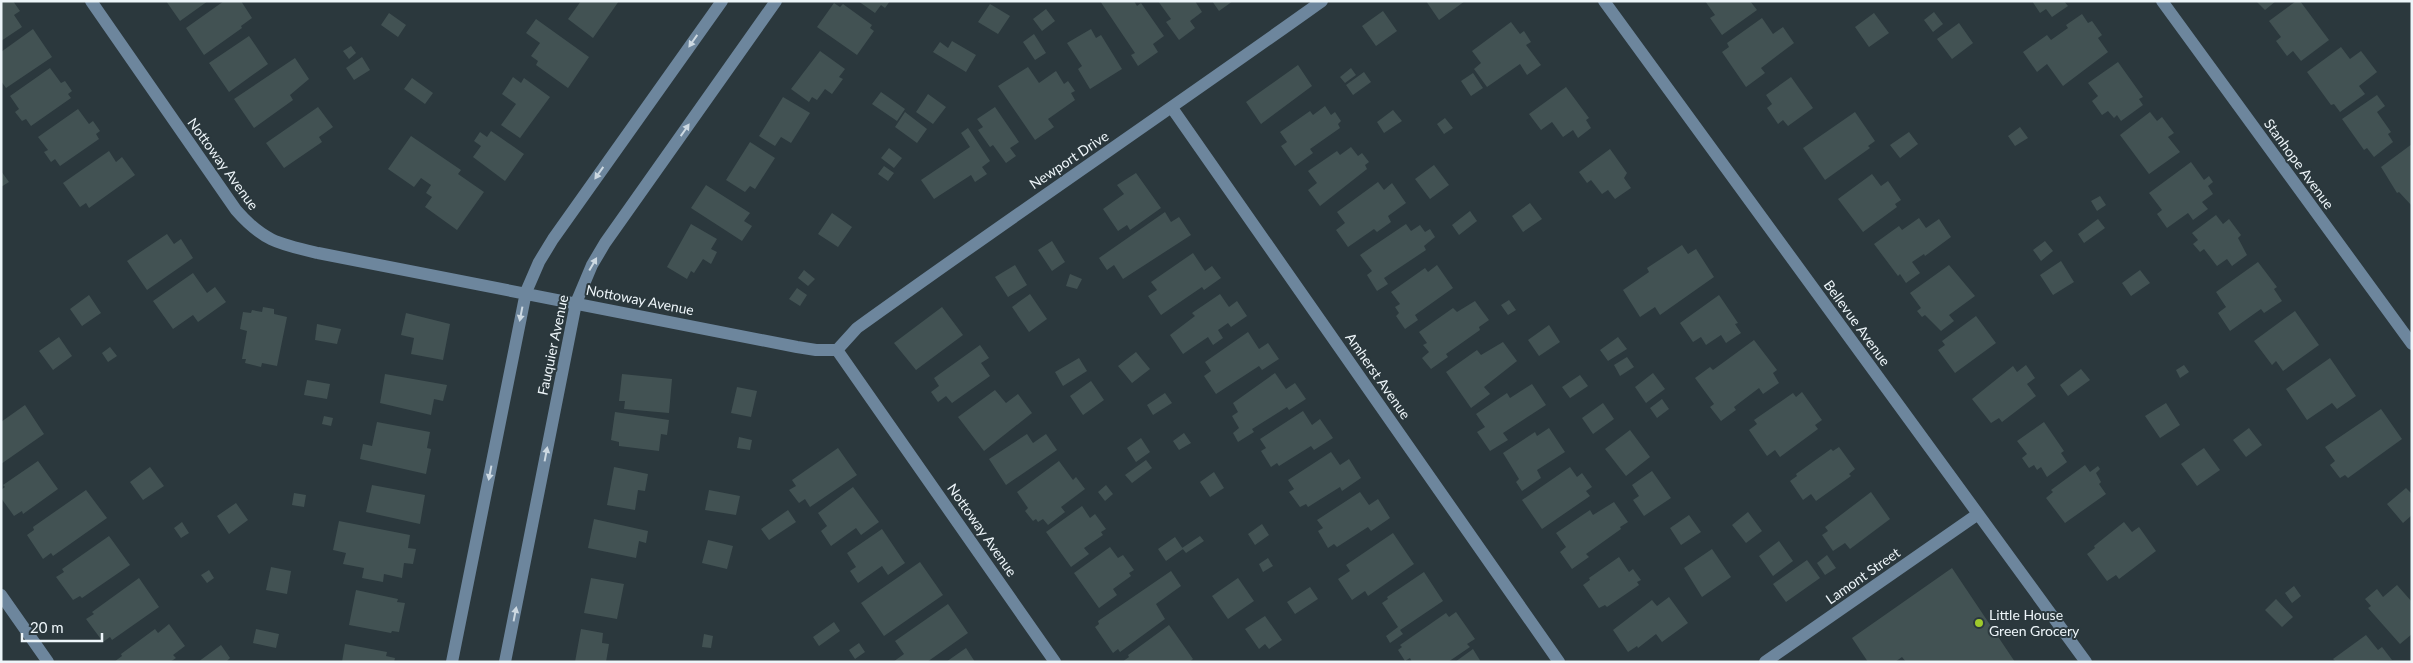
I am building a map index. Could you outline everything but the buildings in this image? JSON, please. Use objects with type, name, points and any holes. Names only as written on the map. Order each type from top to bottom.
[{"type":"street","name":"Nottoway Avenue","points":[[91,1],[236,210],[250,227],[265,238],[318,253],[816,350],[837,350],[1055,662]]},
{"type":"street","points":[[452,662],[526,292],[539,262],[553,239],[722,1]]},
{"type":"street","name":"Fauquier Avenue","points":[[505,662],[576,303],[592,265],[606,243],[776,1]]},
{"type":"street","name":"Newport Drive","points":[[837,350],[857,328],[1004,222],[1172,108],[1322,1]]},
{"type":"street","name":"Bellevue Avenue","points":[[1604,1],[2086,662]]},
{"type":"street","name":"Stanhope Avenue","points":[[2162,1],[2412,344]]},
{"type":"street","name":"Amherst Avenue","points":[[1172,108],[1560,662]]},
{"type":"street","name":"Lamont Street","points":[[1765,662],[1978,514]]},
{"type":"street","points":[[1,595],[48,662]]},
{"type":"place","name":"Little House Green Grocery","points":[[1979,623]]}]
